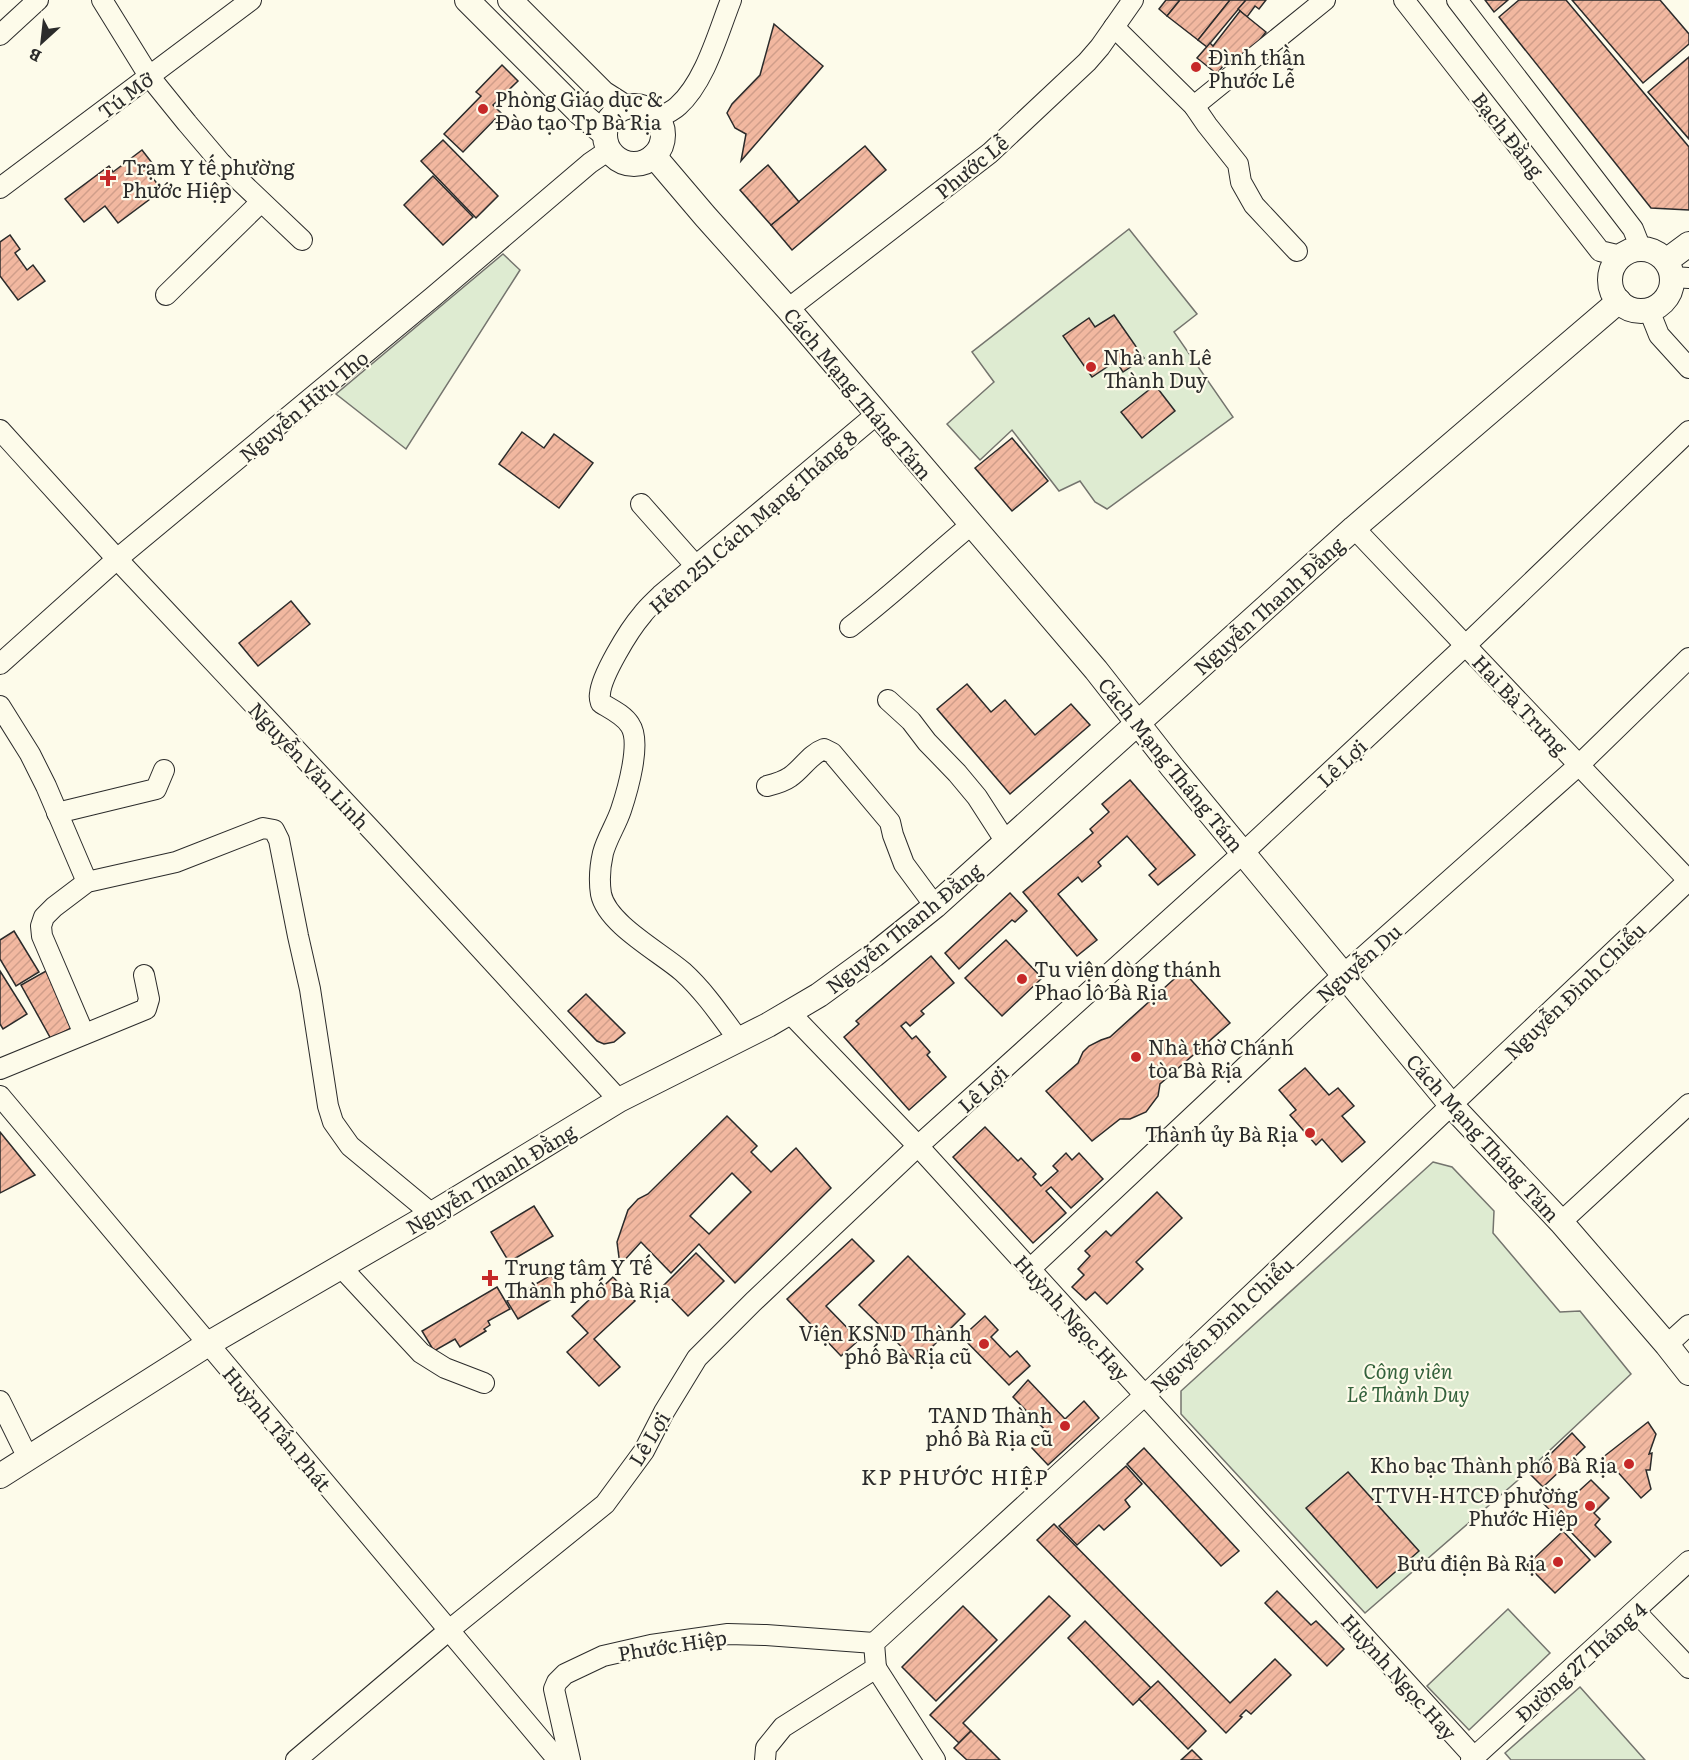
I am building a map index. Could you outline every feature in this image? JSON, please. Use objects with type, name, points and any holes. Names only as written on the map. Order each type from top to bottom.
[{"type":"main road","points":[[467,0],[580,113],[607,142],[619,160],[634,164],[654,156],[662,144],[661,124],[653,114],[643,108],[631,106],[611,117],[608,123],[607,142]]},
{"type":"main road","points":[[510,0],[603,93],[625,108]]},
{"type":"main road","name":"Cách Mạng Tháng Tám","points":[[654,156],[788,309],[1096,670],[1172,767],[1452,1106],[1562,1222],[1689,1373]]},
{"type":"main road","points":[[1676,272],[1655,252],[1631,253],[1614,266],[1610,278],[1612,290],[1619,301],[1632,309],[1649,310],[1664,301],[1669,294],[1689,244]]},
{"type":"main road","name":"Nguyễn Thanh Đằng","points":[[0,1476],[208,1344],[432,1214],[619,1100],[790,1013],[819,995],[935,906],[1354,528],[1619,301]]},
{"type":"street","points":[[102,0],[149,76],[221,163],[302,240]]},
{"type":"street","name":"Tú Mỡ","points":[[0,188],[251,0]]},
{"type":"street","points":[[657,118],[677,108],[690,92],[702,72],[731,0]]},
{"type":"street","name":"Phước Lễ","points":[[788,309],[990,153],[1087,62],[1132,0]]},
{"type":"street","points":[[1194,106],[1325,0]]},
{"type":"street","name":"Bạch Đằng","points":[[1404,0],[1600,251],[1631,253],[1633,229],[1457,0]]},
{"type":"street","points":[[0,35],[36,1]]},
{"type":"street","points":[[1114,27],[1194,106],[1238,164],[1241,182],[1254,205],[1297,251]]},
{"type":"street","name":"Nguyễn Hữu Thọ","points":[[0,664],[117,559],[434,296],[590,163],[607,142]]},
{"type":"street","points":[[166,295],[261,202]]},
{"type":"street","points":[[1649,310],[1659,335],[1689,368]]},
{"type":"street","name":"Hẻm 251 Cách Mạng Tháng 8","points":[[738,1039],[698,987],[682,971],[627,930],[608,910],[601,896],[600,876],[603,854],[627,789],[634,734],[631,726],[623,717],[601,703],[599,696],[616,655],[641,616],[661,595],[877,414]]},
{"type":"street","name":"Nguyễn Văn Linh","points":[[0,430],[619,1100]]},
{"type":"street","name":"Lê Lợi","points":[[296,1760],[448,1631],[605,1504],[644,1451],[664,1412],[697,1358],[753,1302],[918,1146],[1243,853],[1466,645],[1689,431]]},
{"type":"street","points":[[641,504],[695,565]]},
{"type":"street","points":[[850,627],[885,600],[930,558],[972,524]]},
{"type":"street","name":"Hai Bà Trưng","points":[[1354,528],[1689,880]]},
{"type":"street","name":"Nguyễn Du","points":[[1030,1269],[1344,974],[1579,765],[1689,658]]},
{"type":"street","points":[[888,700],[911,721],[977,797],[1006,842]]},
{"type":"street","points":[[0,706],[30,754],[46,786],[87,882]]},
{"type":"street","points":[[767,786],[781,783],[791,777],[816,752],[824,749],[832,753],[890,822],[904,864],[935,906]]},
{"type":"street","points":[[57,813],[156,789],[164,770]]},
{"type":"street","points":[[84,1034],[42,936],[41,926],[44,917],[87,882],[176,862],[263,828],[274,830],[279,840],[297,936],[310,989],[328,1106],[333,1122],[350,1146],[432,1214]]},
{"type":"street","name":"Nguyễn Đình Chiểu","points":[[874,1643],[1145,1395],[1689,880]]},
{"type":"street","points":[[0,1069],[146,1009],[149,999],[144,975]]},
{"type":"street","name":"Huỳnh Ngọc Hay","points":[[790,1013],[918,1146],[1473,1759]]},
{"type":"street","name":"Huỳnh Tấn Phát","points":[[0,1096],[558,1760]]},
{"type":"street","points":[[1562,1222],[1689,1104]]},
{"type":"street","points":[[341,1267],[421,1353],[445,1368],[484,1383]]},
{"type":"street","points":[[1667,1345],[1689,1325]]},
{"type":"street","points":[[0,1401],[28,1458]]},
{"type":"street","name":"Đường 27 Tháng 4","points":[[1473,1759],[1689,1561]]},
{"type":"street","points":[[1635,1611],[1689,1668]]},
{"type":"street","name":"Phước Hiệp","points":[[570,1760],[554,1689],[556,1682],[565,1674],[603,1656],[651,1645],[728,1634],[874,1643]]},
{"type":"street","points":[[874,1643],[876,1668],[935,1760]]},
{"type":"street","points":[[765,1760],[766,1748],[783,1727],[876,1668]]},
{"type":"green space","name":"Nhà anh Lê Thành Duy","points":[[1129,229],[1197,314],[1174,332],[1233,417],[1107,509],[1095,502],[1080,481],[1059,491],[1012,430],[980,460],[947,424],[994,382],[972,352]]},
{"type":"green space","points":[[503,254],[520,270],[406,449],[336,394]]},
{"type":"green space","name":"Công viên Lê Thành Duy","points":[[1433,1162],[1452,1167],[1494,1211],[1493,1233],[1560,1312],[1580,1311],[1631,1374],[1517,1481],[1365,1613],[1181,1414],[1181,1391]]},
{"type":"green space","points":[[1508,1609],[1550,1653],[1469,1730],[1427,1686]]},
{"type":"green space","points":[[1580,1687],[1645,1760],[1511,1760],[1505,1753]]},
{"type":"building","points":[[1166,0],[1180,0],[1167,16],[1159,9]]},
{"type":"building","points":[[1180,0],[1230,0],[1198,40],[1167,16]]},
{"type":"building","points":[[1230,0],[1246,0],[1207,47],[1198,40]]},
{"type":"building","points":[[1246,0],[1266,0],[1259,9],[1255,6],[1247,17],[1238,9]]},
{"type":"building","points":[[1485,0],[1508,0],[1494,12]]},
{"type":"building","points":[[1519,0],[1566,0],[1689,147],[1689,210],[1651,208],[1499,17]]},
{"type":"building","points":[[1572,0],[1660,0],[1689,34],[1689,44],[1643,83]]},
{"type":"building","points":[[1240,11],[1266,32],[1238,67],[1228,59],[1217,74],[1197,58],[1210,43],[1213,46]]},
{"type":"building","points":[[774,24],[823,66],[741,161],[746,134],[735,128],[727,113],[732,104],[760,75]]},
{"type":"building","points":[[1689,57],[1689,139],[1648,92]]},
{"type":"building","name":"Phòng Giáo dục & Đào tạo Tp Bà Rịa","points":[[502,65],[518,81],[493,105],[501,113],[463,152],[444,134],[481,96],[476,92]]},
{"type":"building","points":[[443,140],[498,196],[476,218],[421,161]]},
{"type":"building","points":[[865,146],[886,170],[792,250],[771,225]]},
{"type":"building","points":[[142,150],[156,168],[149,173],[162,190],[118,223],[105,206],[84,222],[65,199],[109,166],[113,172]]},
{"type":"building","points":[[768,165],[799,202],[771,225],[740,190]]},
{"type":"building","points":[[433,176],[473,217],[443,245],[404,205]]},
{"type":"building","points":[[10,235],[20,249],[15,253],[27,270],[33,265],[45,281],[18,300],[0,276],[0,242]]},
{"type":"building","points":[[1114,315],[1144,358],[1123,372],[1116,361],[1092,377],[1063,336],[1089,318],[1095,327]]},
{"type":"building","points":[[1155,385],[1175,411],[1142,438],[1121,412]]},
{"type":"building","points":[[522,432],[544,448],[554,434],[593,463],[559,508],[499,464]]},
{"type":"building","points":[[1012,438],[1048,481],[1012,511],[975,468]]},
{"type":"building","points":[[291,601],[310,624],[258,666],[239,643]]},
{"type":"building","points":[[967,684],[991,712],[1005,700],[1035,735],[1071,704],[1090,725],[1010,794],[937,709]]},
{"type":"building","points":[[1130,780],[1195,855],[1158,885],[1149,875],[1156,869],[1127,836],[1098,862],[1101,866],[1082,882],[1078,877],[1058,894],[1097,940],[1077,956],[1023,892],[1093,833],[1090,829],[1109,812],[1102,804]]},
{"type":"building","points":[[1010,893],[1027,911],[1015,922],[1012,920],[959,969],[945,953]]},
{"type":"building","points":[[14,931],[39,972],[16,986],[0,959],[0,940]]},
{"type":"building","points":[[1006,940],[1042,978],[1002,1016],[965,978]]},
{"type":"building","points":[[931,956],[954,983],[921,1011],[924,1014],[910,1026],[906,1022],[901,1026],[912,1039],[916,1036],[930,1052],[927,1055],[946,1077],[909,1110],[844,1037],[859,1024],[856,1021]]},
{"type":"building","points":[[0,971],[27,1014],[3,1029],[0,1024]]},
{"type":"building","points":[[46,971],[73,1027],[51,1039],[21,985]]},
{"type":"building","name":"Nhà thờ Chánh tòa Bà Rịa","points":[[1183,971],[1230,1023],[1160,1084],[1158,1096],[1146,1112],[1130,1119],[1120,1119],[1092,1141],[1046,1091],[1078,1063],[1089,1046],[1110,1037]]},
{"type":"building","points":[[586,994],[625,1033],[614,1042],[604,1044],[597,1041],[568,1011]]},
{"type":"building","points":[[1305,1068],[1329,1095],[1338,1088],[1354,1106],[1342,1116],[1365,1142],[1342,1162],[1322,1139],[1316,1145],[1290,1115],[1296,1110],[1279,1090]]},
{"type":"building","points":[[727,1116],[757,1146],[751,1152],[771,1172],[796,1148],[831,1188],[735,1283],[699,1244],[671,1273],[641,1242],[620,1265],[617,1242],[628,1210],[638,1199],[648,1194]],"holes":[[[732,1173],[751,1192],[709,1234],[690,1216]]]},
{"type":"building","points":[[985,1127],[1018,1161],[1021,1158],[1036,1174],[1033,1177],[1041,1186],[1058,1171],[1053,1166],[1066,1153],[1072,1160],[1079,1153],[1103,1179],[1071,1208],[1051,1187],[1046,1191],[1066,1213],[1033,1243],[953,1157]]},
{"type":"building","points":[[0,1132],[35,1175],[0,1193]]},
{"type":"building","points":[[1157,1192],[1182,1218],[1136,1262],[1143,1269],[1107,1304],[1095,1292],[1086,1300],[1072,1287],[1084,1275],[1078,1269],[1090,1256],[1085,1251],[1106,1231],[1111,1236]]},
{"type":"building","points":[[534,1206],[553,1236],[509,1262],[491,1232]]},
{"type":"building","points":[[852,1239],[874,1261],[826,1306],[859,1340],[841,1356],[787,1299]]},
{"type":"building","points":[[696,1253],[724,1281],[688,1316],[661,1288]]},
{"type":"building","points":[[908,1256],[965,1314],[917,1362],[859,1305]]},
{"type":"building","points":[[551,1275],[562,1293],[518,1319],[507,1301]]},
{"type":"building","points":[[613,1277],[635,1301],[594,1339],[620,1367],[599,1386],[567,1352],[588,1333],[572,1316]]},
{"type":"building","points":[[497,1287],[510,1309],[488,1321],[490,1325],[484,1329],[486,1331],[460,1347],[455,1339],[434,1351],[422,1331]]},
{"type":"building","name":"Viện KSND Thành phố Bà Rịa cũ","points":[[985,1316],[998,1330],[991,1337],[1010,1357],[1017,1351],[1030,1366],[1009,1385],[962,1337]]},
{"type":"building","name":"TAND Thành phố Bà Rịa cũ","points":[[1028,1380],[1065,1419],[1084,1401],[1099,1418],[1048,1465],[1032,1448],[1048,1433],[1013,1397]]},
{"type":"building","name":"Kho bạc Thành phố Bà Rịa","points":[[1648,1422],[1656,1434],[1649,1454],[1652,1453],[1650,1470],[1646,1470],[1651,1489],[1641,1498],[1602,1458]]},
{"type":"building","points":[[1572,1433],[1585,1447],[1543,1487],[1530,1474]]},
{"type":"building","points":[[1144,1448],[1239,1551],[1221,1566],[1127,1464]]},
{"type":"building","points":[[1126,1466],[1142,1484],[1125,1500],[1130,1507],[1104,1530],[1099,1525],[1077,1545],[1059,1526]]},
{"type":"building","points":[[1348,1472],[1419,1551],[1377,1588],[1306,1508]]},
{"type":"building","points":[[1591,1480],[1609,1498],[1594,1513],[1600,1519],[1595,1525],[1611,1542],[1595,1557],[1544,1504],[1559,1489],[1569,1500]]},
{"type":"building","points":[[1054,1524],[1230,1703],[1275,1659],[1291,1675],[1251,1714],[1246,1710],[1226,1733],[1037,1540]]},
{"type":"building","name":"Bưu điện Bà Rịa","points":[[1563,1531],[1590,1560],[1555,1593],[1527,1565]]},
{"type":"building","points":[[1277,1591],[1311,1625],[1316,1621],[1344,1649],[1327,1666],[1265,1603]]},
{"type":"building","points":[[1049,1596],[1070,1616],[963,1723],[971,1731],[959,1743],[930,1715]]},
{"type":"building","points":[[963,1606],[997,1640],[936,1701],[902,1667]]},
{"type":"building","points":[[1085,1621],[1151,1688],[1133,1705],[1068,1638]]},
{"type":"building","points":[[1158,1681],[1206,1731],[1188,1749],[1139,1699]]},
{"type":"building","points":[[971,1731],[1000,1760],[967,1760],[954,1748]]},
{"type":"building","points":[[1192,1750],[1202,1760],[1181,1760]]},
{"type":"place","name":"Đình thần Phước Lễ","points":[[1196,67]]},
{"type":"place","name":"Phòng Giáo dục & Đào tạo Tp Bà Rịa","points":[[483,109]]},
{"type":"place","name":"Trạm Y tế phường Phước Hiệp","points":[[108,178]]},
{"type":"place","name":"Nhà anh Lê Thành Duy","points":[[1091,367]]},
{"type":"place","name":"Tu viện dòng thánh Phao lô Bà Rịa","points":[[1022,979]]},
{"type":"place","name":"Nhà thờ Chánh tòa Bà Rịa","points":[[1136,1057]]},
{"type":"place","name":"Thành ủy Bà Rịa","points":[[1310,1133]]},
{"type":"place","name":"Trung tâm Y Tế Thành phố Bà Rịa","points":[[490,1278]]},
{"type":"place","name":"Viện KSND Thành phố Bà Rịa cũ","points":[[984,1344]]},
{"type":"place","name":"TAND Thành phố Bà Rịa cũ","points":[[1065,1426]]},
{"type":"place","name":"Kho bạc Thành phố Bà Rịa","points":[[1629,1464]]},
{"type":"place","name":"TTVH-HTCĐ phường Phước Hiệp","points":[[1590,1506]]},
{"type":"place","name":"Bưu điện Bà Rịa","points":[[1558,1562]]},
{"type":"district","name":"KP PHƯỚC HIỆP","points":[[955,1475]]}]
